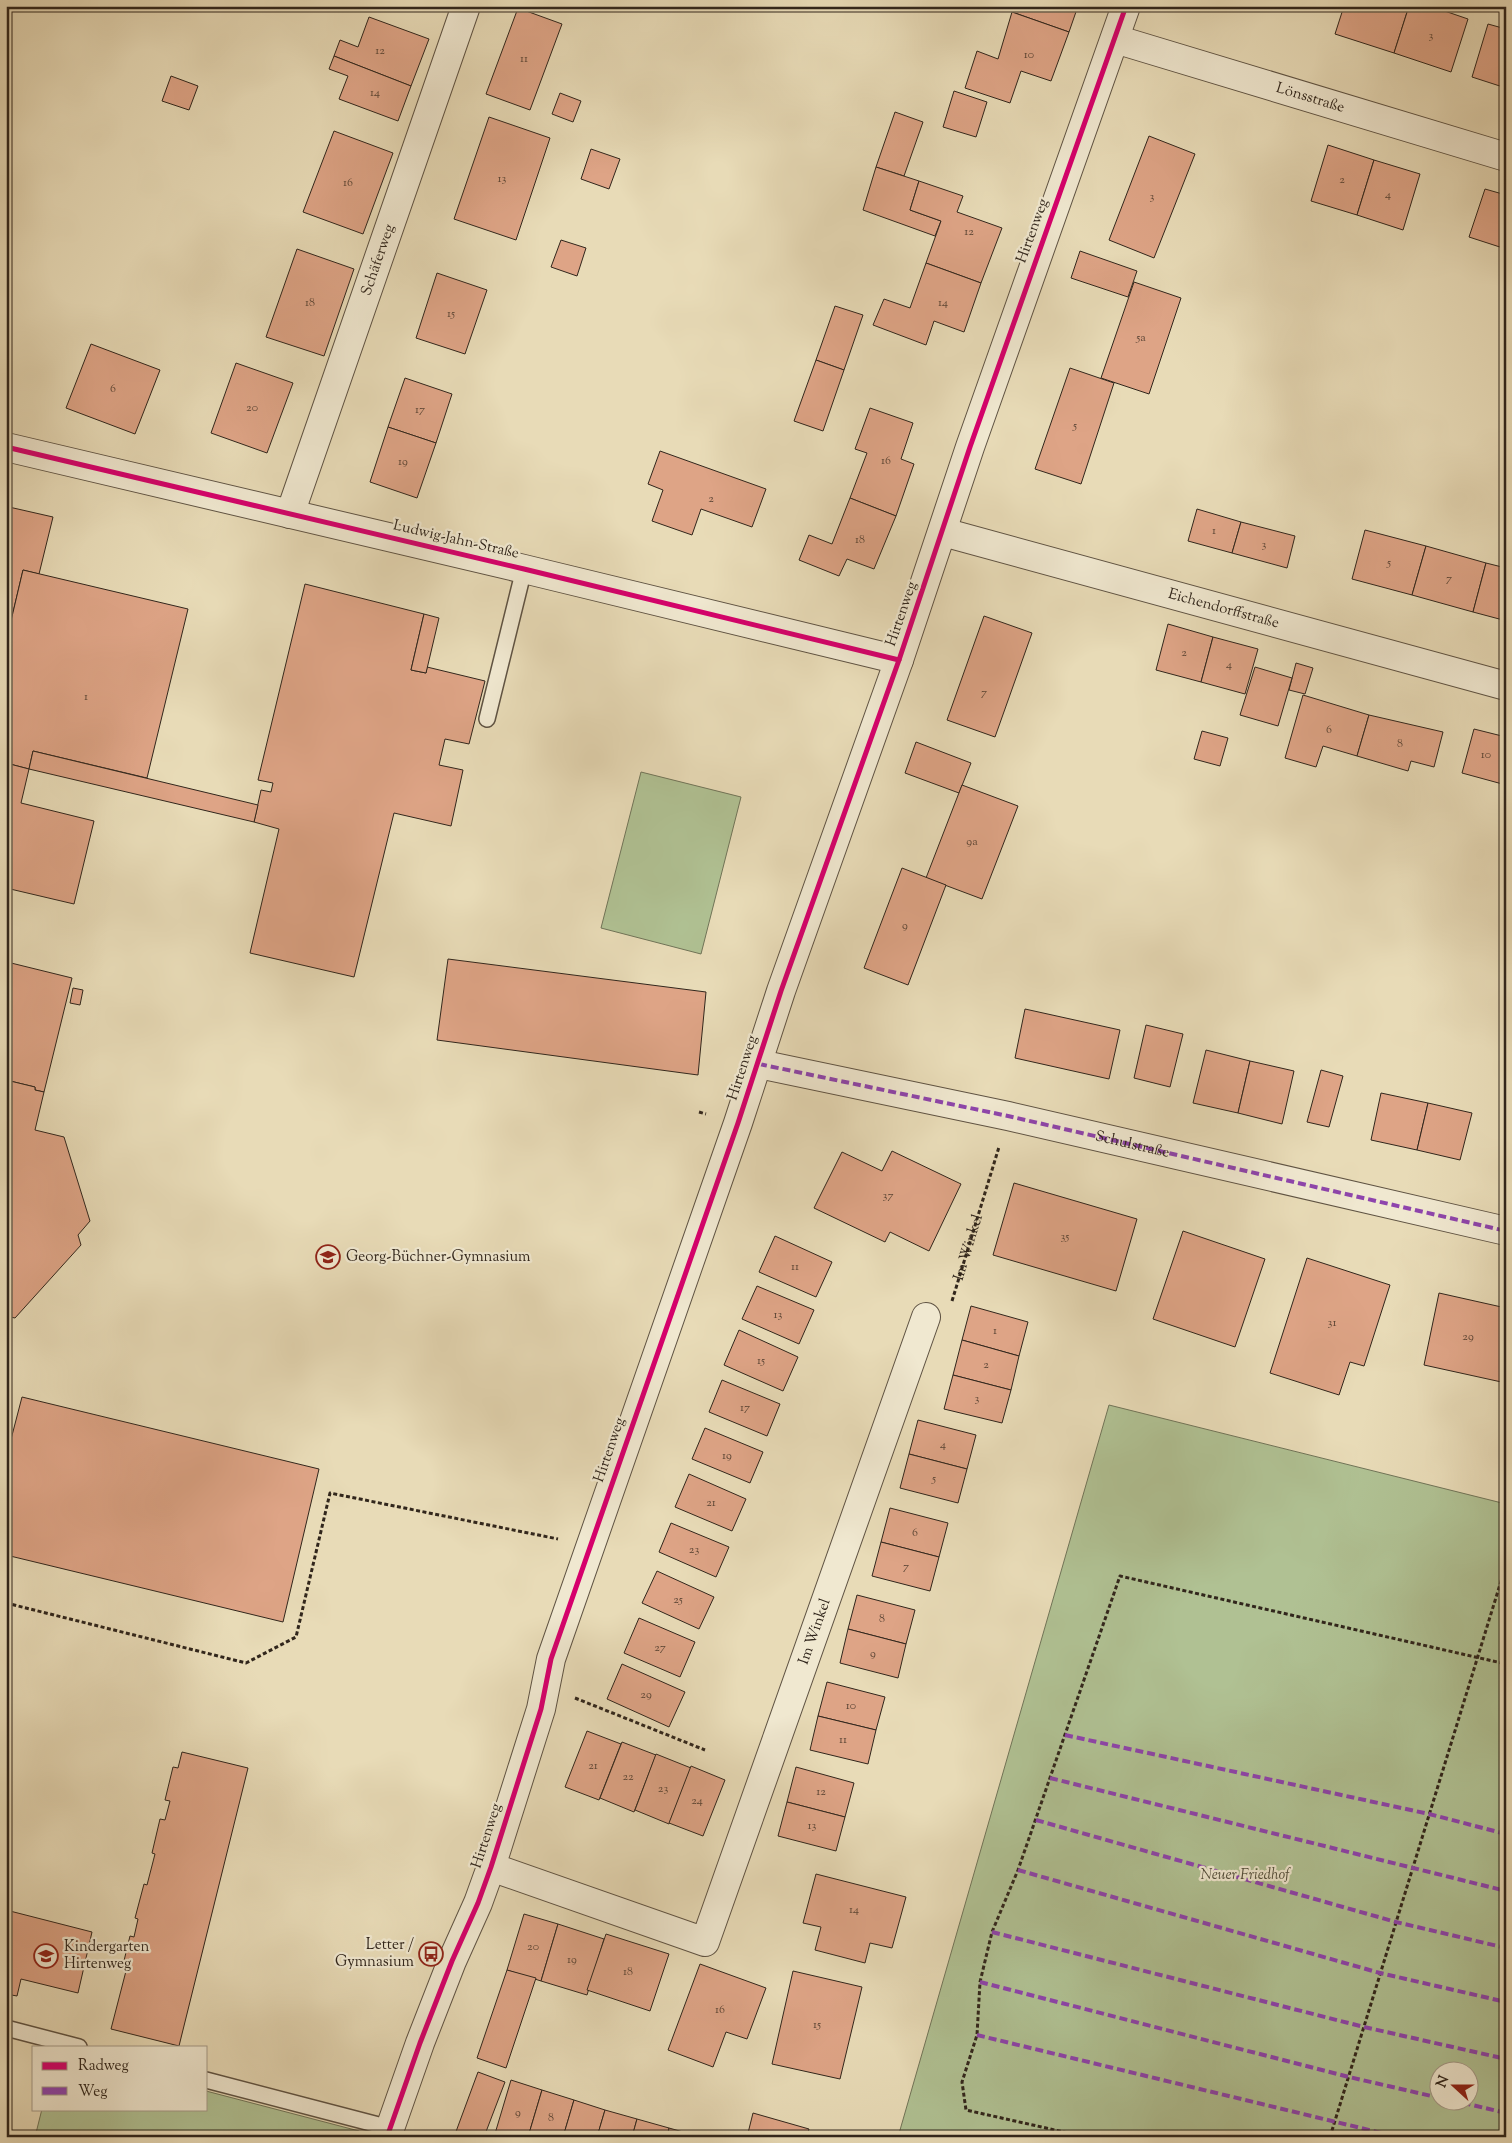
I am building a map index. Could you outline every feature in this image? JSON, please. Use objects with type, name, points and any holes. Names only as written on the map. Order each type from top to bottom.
[{"type":"street","name":"Schäferweg","points":[[290,514],[466,6]]},
{"type":"street","name":"Hirtenweg","points":[[388,2132],[423,2034],[452,1961],[478,1903],[491,1867],[546,1687],[551,1658],[758,1064],[781,991],[899,660],[970,447],[1126,6]]},
{"type":"street","name":"Lönsstraße","points":[[1115,39],[1506,157]]},
{"type":"street","name":"Ludwig-Jahn-Straße","points":[[6,447],[524,569],[899,660]]},
{"type":"street","name":"Eichendorffstraße","points":[[943,532],[1506,686]]},
{"type":"street","name":"Schulstraße","points":[[758,1064],[1008,1116],[1506,1231]]},
{"type":"street","name":"Im Winkel","points":[[491,1867],[704,1942],[926,1317]]},
{"type":"lane","points":[[488,718],[524,569]]},
{"type":"lane","points":[[6,2028],[75,2046]]},
{"type":"lane","name":"Hirtenweg","points":[[208,2081],[388,2132]]},
{"type":"path","points":[[6,1603],[246,1664],[296,1637],[330,1493],[590,1546]]},
{"type":"path","points":[[1330,2137],[1506,1565]]},
{"type":"path","points":[[1086,2137],[966,2110],[962,2082],[977,2035],[980,1982],[992,1932],[1018,1870],[1120,1576],[1506,1664]]},
{"type":"path","points":[[546,1687],[705,1750]]},
{"type":"green space","points":[[641,772],[741,797],[701,954],[601,928]]},
{"type":"green space","name":"Neuer Friedhof","points":[[1109,1405],[1506,1504],[1506,2137],[898,2137]]},
{"type":"green space","points":[[208,2092],[359,2131],[357,2137],[35,2137],[42,2110],[208,2110]]},
{"type":"building","points":[[8,6],[23,6],[21,11]]},
{"type":"building","points":[[1014,6],[1078,6],[1069,32],[1012,12]]},
{"type":"building","points":[[1344,6],[1409,6],[1394,53],[1335,34]]},
{"type":"building","points":[[1409,6],[1430,6],[1468,19],[1451,72],[1394,53]]},
{"type":"building","points":[[518,8],[562,24],[530,110],[486,94]]},
{"type":"building","points":[[1012,12],[1069,32],[1051,81],[1021,71],[1010,103],[965,88],[977,51],[998,59]]},
{"type":"building","points":[[369,17],[429,39],[411,86],[334,56],[340,40],[358,47]]},
{"type":"building","points":[[1488,24],[1506,29],[1506,88],[1472,77]]},
{"type":"building","points":[[334,56],[411,86],[398,121],[339,99],[348,76],[329,69]]},
{"type":"building","points":[[171,76],[198,86],[189,110],[162,101]]},
{"type":"building","points":[[954,91],[987,102],[976,137],[943,127]]},
{"type":"building","points":[[560,93],[581,101],[573,122],[552,114]]},
{"type":"building","points":[[895,112],[923,122],[904,176],[876,167]]},
{"type":"building","points":[[489,117],[550,138],[516,240],[454,219]]},
{"type":"building","points":[[334,131],[393,153],[363,234],[303,212]]},
{"type":"building","points":[[1149,136],[1195,154],[1154,258],[1109,240]]},
{"type":"building","points":[[1328,145],[1374,160],[1357,215],[1311,201]]},
{"type":"building","points":[[591,149],[620,159],[609,189],[581,179]]},
{"type":"building","points":[[1374,160],[1420,174],[1403,230],[1357,215]]},
{"type":"building","points":[[876,167],[919,181],[910,210],[941,221],[935,236],[863,210]]},
{"type":"building","points":[[919,181],[963,196],[957,212],[1002,228],[981,283],[926,263],[941,221],[910,210]]},
{"type":"building","points":[[1485,189],[1506,195],[1506,249],[1469,237]]},
{"type":"building","points":[[561,240],[586,248],[577,276],[551,267]]},
{"type":"building","points":[[297,249],[354,269],[324,356],[266,337]]},
{"type":"building","points":[[1080,251],[1137,271],[1128,297],[1071,278]]},
{"type":"building","points":[[926,263],[981,283],[964,332],[934,321],[926,345],[873,325],[884,299],[910,308]]},
{"type":"building","points":[[437,273],[487,290],[465,354],[416,338]]},
{"type":"building","points":[[1134,282],[1181,298],[1149,394],[1101,378]]},
{"type":"building","points":[[835,306],[863,315],[844,370],[816,360]]},
{"type":"building","points":[[91,344],[160,370],[135,434],[66,408]]},
{"type":"building","points":[[816,360],[844,370],[823,431],[794,421]]},
{"type":"building","points":[[236,363],[293,383],[267,453],[211,433]]},
{"type":"building","points":[[1070,368],[1114,383],[1081,484],[1035,469]]},
{"type":"building","points":[[405,378],[452,394],[436,443],[388,427]]},
{"type":"building","points":[[870,408],[913,423],[901,459],[914,464],[896,516],[850,498],[867,453],[855,449]]},
{"type":"building","points":[[388,427],[436,443],[417,498],[370,482]]},
{"type":"building","points":[[660,451],[766,489],[752,527],[701,509],[692,535],[652,521],[663,490],[648,484]]},
{"type":"building","points":[[850,498],[896,516],[874,569],[847,559],[839,576],[799,560],[809,535],[832,544]]},
{"type":"building","points":[[9,507],[53,517],[39,574],[23,570],[6,642],[6,519]]},
{"type":"building","points":[[1197,509],[1241,522],[1232,553],[1188,541]]},
{"type":"building","points":[[1241,522],[1295,536],[1287,568],[1232,553]]},
{"type":"building","points":[[1365,530],[1426,546],[1412,595],[1352,579]]},
{"type":"building","points":[[1426,546],[1486,563],[1473,612],[1412,595]]},
{"type":"building","points":[[1486,563],[1506,568],[1506,607],[1503,620],[1473,612]]},
{"type":"building","points":[[23,570],[188,609],[147,778],[33,751],[29,769],[6,763],[6,642]]},
{"type":"building","points":[[305,584],[424,614],[411,670],[426,673],[427,667],[485,681],[469,744],[445,739],[439,765],[463,770],[451,826],[394,813],[354,977],[250,953],[279,829],[254,822],[261,790],[271,792],[273,783],[258,780]]},
{"type":"building","points":[[424,614],[439,618],[426,673],[411,670]]},
{"type":"building","points":[[984,616],[1032,633],[995,737],[947,720]]},
{"type":"building","points":[[1168,624],[1213,637],[1201,682],[1156,670]]},
{"type":"building","points":[[1213,637],[1258,649],[1245,694],[1201,682]]},
{"type":"building","points":[[1296,663],[1313,668],[1305,694],[1289,690]]},
{"type":"building","points":[[1255,667],[1292,678],[1278,726],[1240,715]]},
{"type":"building","points":[[1303,695],[1369,715],[1357,756],[1323,746],[1316,767],[1285,758]]},
{"type":"building","points":[[1369,715],[1443,732],[1434,767],[1411,761],[1408,771],[1357,756]]},
{"type":"building","points":[[1474,729],[1506,737],[1506,785],[1462,773]]},
{"type":"building","points":[[1202,731],[1228,738],[1220,766],[1194,759]]},
{"type":"building","points":[[916,742],[971,763],[959,793],[905,773]]},
{"type":"building","points":[[33,751],[258,805],[254,822],[29,769]]},
{"type":"building","points":[[6,763],[29,769],[21,803],[94,821],[74,904],[6,888]]},
{"type":"building","points":[[962,785],[1018,806],[982,899],[926,878]]},
{"type":"building","points":[[902,868],[946,885],[908,985],[864,968]]},
{"type":"building","points":[[448,959],[706,992],[698,1075],[437,1040]]},
{"type":"building","points":[[7,962],[72,978],[44,1092],[35,1090],[35,1087],[6,1080]]},
{"type":"building","points":[[73,988],[83,990],[80,1005],[70,1003]]},
{"type":"building","points":[[1025,1009],[1120,1030],[1109,1079],[1015,1058]]},
{"type":"building","points":[[1146,1025],[1183,1034],[1170,1087],[1134,1078]]},
{"type":"building","points":[[1206,1050],[1250,1061],[1238,1113],[1193,1103]]},
{"type":"building","points":[[1250,1061],[1294,1071],[1282,1124],[1238,1113]]},
{"type":"building","points":[[1321,1070],[1343,1076],[1329,1127],[1307,1122]]},
{"type":"building","points":[[6,1080],[35,1087],[35,1090],[44,1092],[35,1130],[64,1137],[90,1221],[78,1235],[81,1245],[15,1318],[6,1316]]},
{"type":"building","points":[[1381,1093],[1428,1103],[1417,1150],[1371,1140]]},
{"type":"building","points":[[1428,1103],[1472,1113],[1460,1160],[1417,1150]]},
{"type":"building","points":[[892,1151],[961,1184],[929,1251],[890,1232],[885,1242],[814,1208],[842,1152],[882,1171]]},
{"type":"building","points":[[1014,1183],[1137,1219],[1116,1291],[993,1255]]},
{"type":"building","points":[[1183,1231],[1265,1259],[1235,1347],[1153,1319]]},
{"type":"building","points":[[775,1236],[832,1262],[816,1297],[759,1272]]},
{"type":"building","points":[[1307,1258],[1390,1285],[1364,1366],[1350,1362],[1339,1395],[1270,1373]]},
{"type":"building","points":[[757,1286],[814,1310],[799,1344],[742,1319]]},
{"type":"building","points":[[1439,1293],[1506,1308],[1506,1383],[1424,1365]]},
{"type":"building","points":[[971,1306],[1028,1322],[1019,1356],[962,1340]]},
{"type":"building","points":[[739,1330],[798,1357],[783,1391],[724,1365]]},
{"type":"building","points":[[962,1340],[1019,1356],[1011,1390],[953,1375]]},
{"type":"building","points":[[953,1375],[1011,1390],[1002,1423],[944,1409]]},
{"type":"building","points":[[722,1380],[780,1404],[767,1436],[709,1412]]},
{"type":"building","points":[[22,1397],[319,1469],[283,1622],[6,1555],[6,1447],[9,1447]]},
{"type":"building","points":[[918,1420],[976,1435],[967,1469],[909,1454]]},
{"type":"building","points":[[705,1428],[763,1452],[750,1483],[692,1459]]},
{"type":"building","points":[[909,1454],[967,1469],[958,1503],[900,1488]]},
{"type":"building","points":[[689,1474],[746,1499],[732,1531],[675,1507]]},
{"type":"building","points":[[890,1508],[948,1523],[939,1557],[881,1542]]},
{"type":"building","points":[[671,1523],[729,1547],[716,1577],[659,1552]]},
{"type":"building","points":[[881,1542],[939,1557],[930,1591],[872,1576]]},
{"type":"building","points":[[657,1571],[714,1597],[699,1629],[642,1603]]},
{"type":"building","points":[[857,1595],[915,1610],[906,1644],[848,1629]]},
{"type":"building","points":[[639,1618],[695,1642],[680,1677],[624,1653]]},
{"type":"building","points":[[848,1629],[906,1644],[898,1678],[840,1663]]},
{"type":"building","points":[[622,1664],[685,1692],[669,1727],[607,1699]]},
{"type":"building","points":[[827,1682],[885,1697],[876,1730],[818,1716]]},
{"type":"building","points":[[818,1716],[876,1730],[868,1764],[810,1750]]},
{"type":"building","points":[[587,1731],[621,1744],[599,1800],[565,1787]]},
{"type":"building","points":[[622,1742],[656,1755],[634,1812],[600,1798]]},
{"type":"building","points":[[182,1752],[248,1768],[179,2046],[111,2029],[126,1971],[122,1969],[130,1936],[134,1937],[138,1919],[135,1918],[144,1884],[147,1885],[155,1854],[152,1853],[160,1819],[165,1820],[170,1801],[165,1800],[173,1767],[178,1768]]},
{"type":"building","points":[[656,1754],[691,1768],[669,1824],[635,1810]]},
{"type":"building","points":[[691,1766],[725,1780],[703,1836],[669,1823]]},
{"type":"building","points":[[796,1767],[854,1783],[845,1817],[787,1802]]},
{"type":"building","points":[[787,1802],[845,1817],[836,1851],[778,1836]]},
{"type":"building","points":[[816,1874],[906,1897],[892,1948],[870,1943],[865,1963],[815,1950],[821,1927],[803,1923]]},
{"type":"building","name":"Kindergarten Hirtenweg","points":[[6,1910],[92,1932],[78,1993],[21,1979],[17,1996],[6,1994]]},
{"type":"building","points":[[524,1914],[558,1924],[541,1981],[507,1970]]},
{"type":"building","points":[[558,1924],[604,1939],[587,1995],[541,1981]]},
{"type":"building","points":[[606,1934],[669,1954],[650,2011],[587,1990]]},
{"type":"building","points":[[700,1964],[766,1988],[747,2039],[726,2032],[713,2067],[668,2050]]},
{"type":"building","points":[[507,1970],[536,1978],[506,2068],[477,2058]]},
{"type":"building","points":[[793,1971],[862,1987],[840,2079],[772,2064]]},
{"type":"building","points":[[478,2072],[505,2082],[484,2137],[454,2137]]},
{"type":"building","points":[[511,2080],[542,2090],[528,2137],[494,2137]]},
{"type":"building","points":[[542,2090],[574,2100],[563,2137],[528,2137]]},
{"type":"building","points":[[574,2100],[605,2110],[597,2137],[563,2137]]},
{"type":"building","points":[[605,2110],[637,2119],[632,2137],[597,2137]]},
{"type":"building","points":[[753,2113],[809,2129],[807,2137],[747,2137]]},
{"type":"building","points":[[637,2119],[669,2128],[667,2137],[632,2137]]},
{"type":"building","points":[[669,2128],[701,2137],[667,2137]]},
{"type":"marked path","points":[[759,1064],[1008,1116],[1506,1231]]},
{"type":"marked path","points":[[1065,1735],[1429,1814],[1506,1834]]},
{"type":"marked path","points":[[1050,1778],[1506,1891]]},
{"type":"marked path","points":[[1036,1820],[1396,1922],[1506,1948]]},
{"type":"marked path","points":[[1018,1870],[1380,1973],[1506,2002]]},
{"type":"marked path","points":[[992,1932],[1364,2027],[1506,2059]]},
{"type":"marked path","points":[[980,1982],[1349,2077],[1430,2096]]},
{"type":"marked path","points":[[977,2035],[1398,2137]]},
{"type":"marked path","points":[[1480,2107],[1506,2113]]},
{"type":"cycle path","points":[[387,2137],[420,2043],[491,1867],[541,1709],[551,1659],[738,1123],[781,991],[899,660],[970,447],[1126,6]]},
{"type":"cycle path","points":[[6,447],[524,569],[899,660]]},
{"type":"place","name":"Georg-Büchner-Gymnasium","points":[[328,1257]]},
{"type":"place","name":"Letter / Gymnasium","points":[[431,1954]]},
{"type":"place","name":"Kindergarten Hirtenweg","points":[[46,1956]]}]
